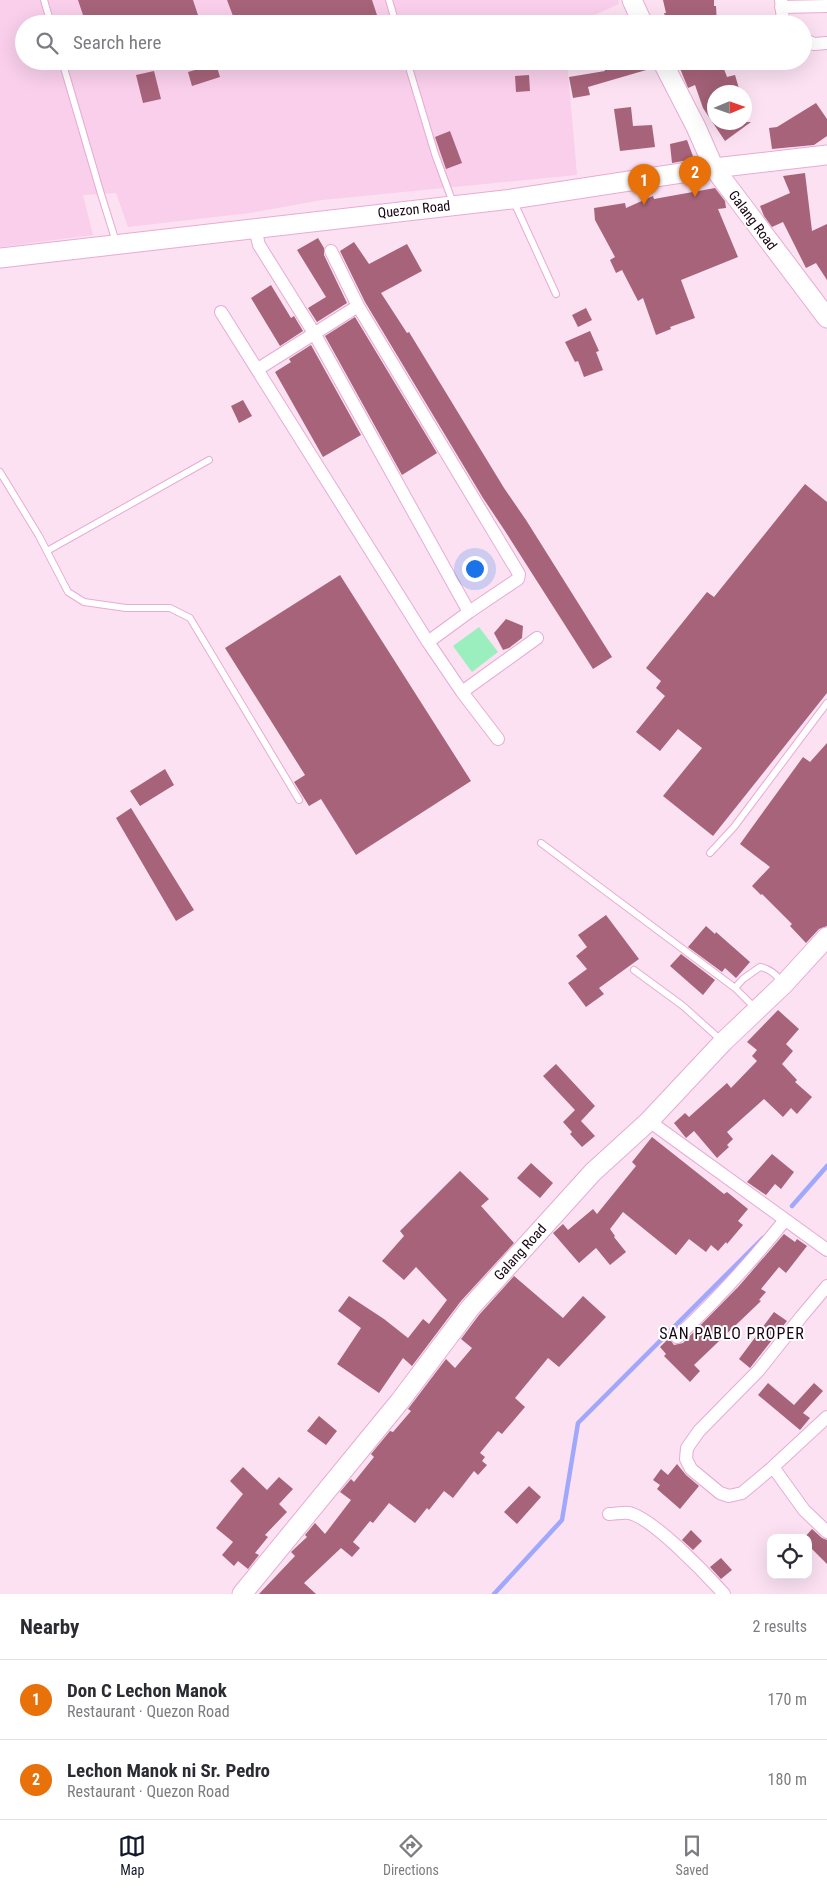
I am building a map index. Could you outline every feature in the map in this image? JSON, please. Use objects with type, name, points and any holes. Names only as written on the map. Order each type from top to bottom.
[{"type":"street","points":[[632,0],[639,15]]},
{"type":"street","points":[[781,4],[827,6]]},
{"type":"street","points":[[812,43],[827,43]]},
{"type":"street","name":"Galang Road","points":[[667,70],[696,127],[714,168],[827,318]]},
{"type":"street","name":"Quezon Road","points":[[0,258],[512,199],[714,168],[827,155]]},
{"type":"street","points":[[255,228],[259,245],[314,333],[469,612]]},
{"type":"street","points":[[331,251],[358,306],[519,574],[518,579],[428,642]]},
{"type":"street","points":[[258,369],[358,306]]},
{"type":"street","points":[[221,312],[428,642],[462,692],[498,739]]},
{"type":"street","points":[[462,692],[537,638]]},
{"type":"street","name":"Galang Road","points":[[242,1594],[400,1401],[470,1308],[593,1172],[649,1121],[723,1042],[784,984],[827,937]]},
{"type":"street","points":[[649,1121],[827,1250]]},
{"type":"street","points":[[677,1337],[742,1272],[785,1220]]},
{"type":"street","points":[[827,1286],[760,1370],[699,1431],[688,1448],[686,1460],[691,1469],[720,1493],[729,1496],[742,1493],[827,1417]]},
{"type":"street","points":[[773,1467],[804,1510],[827,1532]]},
{"type":"street","points":[[609,1514],[629,1513],[649,1523],[698,1565],[724,1594]]},
{"type":"lane","points":[[44,0],[48,15]]},
{"type":"lane","points":[[389,0],[393,15]]},
{"type":"lane","points":[[65,70],[117,244]]},
{"type":"lane","points":[[410,70],[435,154],[454,205]]},
{"type":"lane","points":[[512,199],[556,294]]},
{"type":"lane","points":[[47,551],[209,460]]},
{"type":"lane","points":[[0,472],[47,551],[68,592],[84,602],[126,608],[170,608],[190,618],[299,800]]},
{"type":"lane","points":[[710,853],[734,827],[827,703]]},
{"type":"lane","points":[[541,843],[735,988],[756,1010]]},
{"type":"lane","points":[[735,988],[754,970],[760,967],[767,968],[784,984]]},
{"type":"lane","points":[[634,970],[683,1006],[723,1042]]},
{"type":"shaded area","points":[[0,0],[618,0],[619,4],[594,15],[15,15],[15,70],[568,70],[577,175],[322,200],[250,213],[128,227],[116,193],[83,195],[93,235],[0,247]]},
{"type":"green space","points":[[479,627],[498,652],[472,672],[453,646]]},
{"type":"building","points":[[78,0],[193,0],[198,15],[83,15]]},
{"type":"building","points":[[227,0],[372,0],[377,15],[233,15]]},
{"type":"building","points":[[663,0],[714,0],[716,15],[665,15],[664,13],[666,13]]},
{"type":"building","points":[[195,70],[218,70],[220,77],[192,86],[188,72]]},
{"type":"building","points":[[646,70],[588,87],[590,95],[573,98],[569,77],[605,71]]},
{"type":"building","points":[[681,70],[724,70],[727,77],[735,75],[738,85],[707,85],[707,114],[695,85],[688,88]]},
{"type":"building","points":[[154,71],[161,99],[143,103],[136,75]]},
{"type":"building","points":[[529,75],[530,91],[516,92],[515,76]]},
{"type":"building","points":[[816,103],[827,119],[827,136],[814,145],[772,149],[769,128],[777,127]]},
{"type":"building","points":[[631,107],[633,126],[652,125],[655,147],[620,151],[614,109]]},
{"type":"building","points":[[718,130],[740,130],[725,141]]},
{"type":"building","points":[[450,131],[462,163],[446,169],[435,137]]},
{"type":"building","points":[[687,140],[694,159],[672,163],[670,144]]},
{"type":"building","points":[[805,173],[812,231],[827,224],[827,280],[816,263],[806,268],[783,222],[772,227],[760,206],[790,193],[783,176]]},
{"type":"building","points":[[715,188],[725,201],[726,208],[718,209],[738,257],[681,280],[695,318],[670,327],[671,329],[656,335],[643,298],[638,301],[622,270],[616,273],[610,260],[615,257],[595,220],[594,208],[625,203],[626,208],[653,196],[654,199]]},
{"type":"building","points":[[318,238],[347,303],[317,322],[308,308],[326,297],[297,250]]},
{"type":"building","points":[[354,242],[369,264],[407,244],[422,271],[381,293],[407,333],[409,332],[504,488],[612,657],[593,669],[483,498],[365,302],[340,251]]},
{"type":"building","points":[[271,285],[291,318],[294,316],[303,331],[280,346],[251,298]]},
{"type":"building","points":[[586,308],[592,320],[578,327],[572,315]]},
{"type":"building","points":[[355,317],[437,453],[402,475],[325,336]]},
{"type":"building","points":[[590,331],[599,351],[596,352],[603,370],[584,377],[578,361],[575,362],[565,342]]},
{"type":"building","points":[[311,345],[361,435],[323,457],[275,372],[291,362],[289,359]]},
{"type":"building","points":[[243,400],[252,416],[239,423],[231,406]]},
{"type":"building","points":[[805,484],[827,502],[827,693],[713,836],[663,796],[702,748],[678,729],[660,751],[636,732],[665,696],[656,688],[661,681],[646,668],[707,592],[714,597]]},
{"type":"building","points":[[340,575],[471,781],[356,855],[321,799],[309,806],[294,782],[305,775],[225,648]]},
{"type":"building","points":[[506,619],[523,626],[522,638],[509,648],[503,650],[494,633]]},
{"type":"building","points":[[827,743],[827,926],[819,929],[806,943],[790,926],[792,924],[752,886],[770,867],[740,844],[803,757],[810,762]]},
{"type":"building","points":[[165,769],[174,785],[140,806],[130,791]]},
{"type":"building","points":[[131,808],[194,910],[176,921],[116,818]]},
{"type":"building","points":[[606,915],[639,959],[599,988],[604,994],[586,1007],[568,983],[587,969],[576,956],[587,947],[578,935]]},
{"type":"building","points":[[706,926],[715,934],[716,932],[750,962],[736,978],[725,968],[722,972],[688,947]]},
{"type":"building","points":[[681,954],[715,980],[703,995],[670,966]]},
{"type":"building","points":[[778,1010],[799,1029],[786,1044],[793,1051],[782,1064],[797,1080],[795,1082],[812,1097],[797,1114],[791,1108],[783,1117],[764,1099],[727,1132],[733,1139],[727,1145],[729,1147],[717,1158],[694,1131],[686,1138],[674,1123],[685,1113],[689,1117],[727,1083],[731,1088],[757,1061],[752,1056],[757,1050],[747,1042]]},
{"type":"building","points":[[556,1064],[595,1106],[581,1121],[595,1136],[582,1147],[570,1134],[572,1132],[563,1122],[575,1110],[543,1076]]},
{"type":"building","points":[[652,1137],[724,1194],[727,1192],[748,1209],[738,1221],[743,1225],[727,1244],[726,1242],[718,1251],[711,1245],[706,1252],[689,1239],[676,1255],[623,1212],[610,1229],[626,1252],[610,1265],[596,1248],[579,1263],[553,1233],[563,1224],[568,1230],[593,1209],[597,1214],[636,1166],[632,1162]]},
{"type":"building","points":[[772,1154],[794,1172],[781,1189],[775,1184],[766,1195],[747,1182]]},
{"type":"building","points":[[531,1163],[553,1183],[540,1198],[517,1178]]},
{"type":"building","points":[[460,1171],[489,1199],[481,1206],[514,1243],[461,1301],[412,1366],[403,1358],[379,1393],[337,1364],[361,1328],[338,1311],[349,1296],[384,1319],[408,1338],[423,1319],[429,1324],[447,1300],[416,1267],[404,1280],[382,1261],[404,1236],[400,1231]]},
{"type":"building","points":[[784,1234],[795,1242],[797,1239],[807,1246],[786,1273],[779,1267],[761,1289],[766,1292],[759,1300],[761,1301],[694,1365],[700,1371],[690,1382],[664,1356],[666,1354],[660,1347],[669,1338],[674,1345],[683,1343],[739,1286]]},
{"type":"building","points":[[514,1276],[563,1318],[583,1296],[606,1317],[559,1367],[548,1358],[515,1398],[525,1407],[502,1434],[498,1431],[480,1453],[485,1457],[482,1461],[487,1465],[478,1475],[474,1471],[453,1498],[444,1491],[429,1510],[427,1508],[415,1523],[389,1503],[373,1523],[370,1521],[353,1542],[360,1548],[352,1557],[341,1548],[304,1583],[316,1594],[259,1594],[295,1556],[291,1552],[307,1537],[305,1535],[315,1523],[325,1534],[351,1500],[340,1492],[351,1479],[354,1482],[374,1457],[371,1454],[390,1431],[393,1432],[411,1411],[408,1409],[446,1359],[455,1368],[472,1348],[461,1339],[479,1315]]},
{"type":"building","points":[[774,1312],[787,1321],[750,1368],[739,1359]]},
{"type":"building","points":[[768,1383],[794,1405],[814,1383],[823,1391],[803,1413],[810,1418],[800,1430],[758,1395]]},
{"type":"building","points":[[319,1416],[337,1431],[326,1445],[307,1431]]},
{"type":"building","points":[[677,1464],[699,1486],[680,1509],[657,1489],[660,1485],[653,1480],[661,1469],[668,1475]]},
{"type":"building","points":[[243,1467],[267,1490],[279,1477],[293,1489],[279,1504],[287,1512],[265,1535],[268,1537],[255,1553],[259,1555],[248,1569],[238,1561],[234,1566],[222,1555],[233,1542],[216,1528],[243,1494],[230,1481]]},
{"type":"building","points":[[529,1486],[541,1497],[517,1524],[504,1512]]},
{"type":"building","points":[[812,1529],[827,1540],[827,1564],[812,1549],[812,1534],[808,1534]]},
{"type":"building","points":[[691,1530],[702,1541],[693,1550],[682,1540]]},
{"type":"building","points":[[721,1558],[732,1570],[721,1579],[710,1567]]},
{"type":"waterway","points":[[792,1206],[827,1166]]},
{"type":"waterway","points":[[494,1594],[562,1520],[578,1423],[763,1238]]},
{"type":"place","name":"Lechon Manok ni Sr. Pedro","points":[[695,197]]},
{"type":"place","name":"Don C Lechon Manok","points":[[644,205]]},
{"type":"district","name":"SAN PABLO PROPER","points":[[732,1333]]}]
